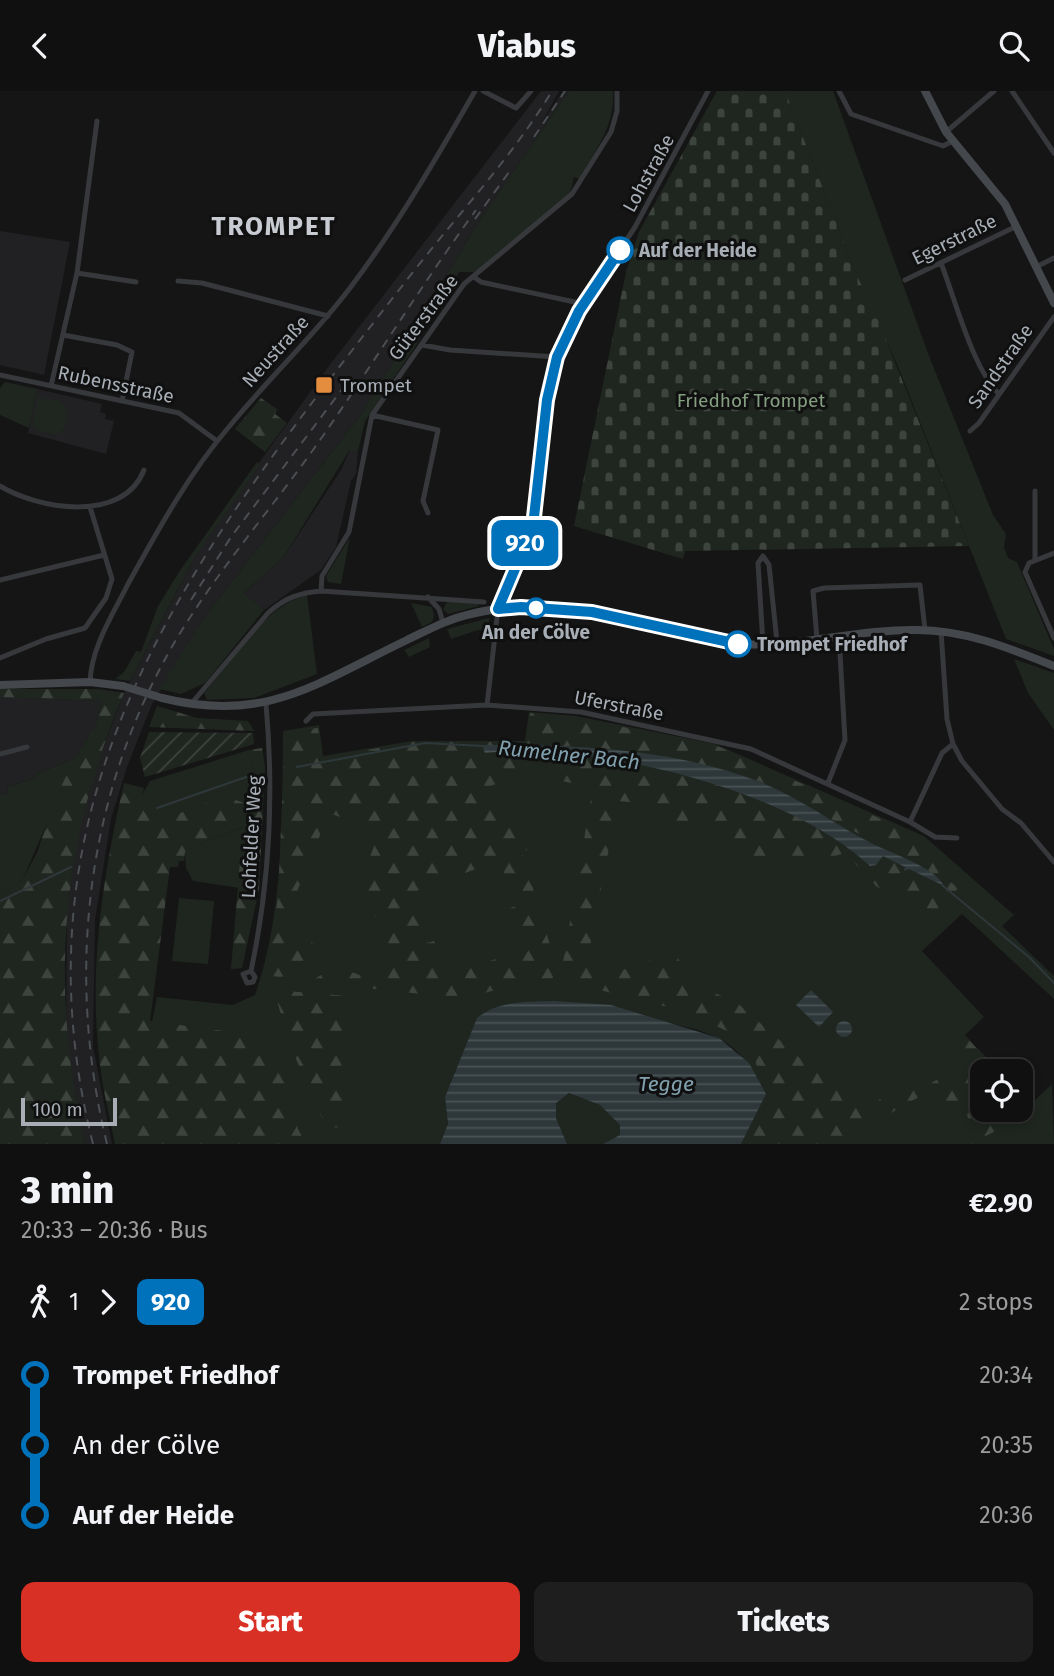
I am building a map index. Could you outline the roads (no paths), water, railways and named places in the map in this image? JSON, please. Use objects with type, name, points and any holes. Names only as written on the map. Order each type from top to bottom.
[{"type":"street","name":"Neustraße","points":[[90,682],[103,634],[155,534],[217,441],[328,316],[377,252],[417,191],[475,91]]},
{"type":"street","points":[[483,91],[516,108],[531,91]]},
{"type":"street","name":"Güterstraße","points":[[321,591],[322,576],[349,532],[372,415],[460,289],[572,194],[611,132],[617,111],[617,91]]},
{"type":"street","name":"Lohstraße","points":[[487,705],[498,609],[533,526],[547,400],[557,357],[584,305],[635,227],[708,91]]},
{"type":"street","points":[[839,91],[851,114],[943,146],[953,141]]},
{"type":"street","points":[[925,91],[946,132],[996,190],[1017,226],[1054,303]]},
{"type":"street","points":[[946,132],[994,91]]},
{"type":"street","points":[[1013,91],[1054,153]]},
{"type":"street","points":[[51,386],[77,273],[97,121]]},
{"type":"street","name":"Egerstraße","points":[[905,280],[1017,226]]},
{"type":"street","points":[[1036,267],[1054,258]]},
{"type":"street","points":[[941,263],[979,364],[987,380],[999,394]]},
{"type":"street","points":[[77,273],[136,282]]},
{"type":"street","points":[[474,277],[481,282],[584,305]]},
{"type":"street","points":[[178,281],[202,283],[328,316]]},
{"type":"street","name":"Sandstraße","points":[[970,431],[1054,317]]},
{"type":"street","points":[[63,335],[117,345],[132,352],[122,401]]},
{"type":"street","points":[[422,345],[450,351],[557,357]]},
{"type":"street","name":"Rubensstraße","points":[[0,375],[186,416],[217,441]]},
{"type":"street","points":[[372,415],[438,430],[423,501],[428,513]]},
{"type":"street","points":[[0,486],[44,506],[90,507],[120,496],[141,479],[144,470]]},
{"type":"street","points":[[1035,491],[1035,559]]},
{"type":"street","points":[[0,658],[46,639],[85,628],[111,588],[112,579],[90,507]]},
{"type":"street","points":[[1054,552],[1035,559],[1028,565],[1026,579],[1054,638]]},
{"type":"street","points":[[0,580],[104,555]]},
{"type":"street","points":[[764,644],[758,563],[763,556],[769,565],[777,642]]},
{"type":"street","points":[[817,639],[812,595],[815,590],[914,584],[922,587],[925,630]]},
{"type":"street","points":[[191,705],[197,694],[282,600],[300,593],[321,591],[484,602]]},
{"type":"street","points":[[428,597],[439,609],[443,623]]},
{"type":"street","points":[[0,685],[90,682],[123,686],[191,705],[227,708],[266,704],[297,693],[443,623],[498,609],[521,607],[592,612],[721,642],[764,644],[839,636],[941,631],[989,641],[1054,666]]},
{"type":"street","points":[[941,631],[947,719],[953,744],[1002,809],[1021,823],[1054,863]]},
{"type":"street","points":[[828,783],[845,740],[839,636]]},
{"type":"street","name":"Lohfelder Weg","points":[[251,971],[269,862],[271,776],[266,704]]},
{"type":"street","name":"Uferstraße","points":[[306,721],[313,714],[487,705],[557,708],[743,746],[828,783],[936,837],[957,838]]},
{"type":"street","points":[[910,822],[942,753],[953,744]]},
{"type":"street","points":[[0,754],[27,747]]},
{"type":"water","points":[[482,745],[623,751],[658,755],[727,771],[760,782],[789,796],[871,843],[922,867],[944,886],[909,869],[904,871],[905,867],[883,856],[876,865],[870,866],[834,838],[790,814],[740,793],[687,776],[633,763],[579,755],[529,751],[485,753]]},
{"type":"water","points":[[811,990],[833,1012],[819,1027],[796,1005]]},
{"type":"water","name":"Tegge","points":[[554,1001],[611,1005],[719,1038],[749,1063],[766,1094],[741,1144],[603,1144],[620,1135],[620,1125],[600,1105],[569,1093],[556,1103],[556,1118],[567,1144],[440,1144],[448,1124],[445,1097],[477,1018],[504,1005]]},
{"type":"water","points":[[841,1021],[847,1021],[852,1029],[850,1035],[841,1037],[836,1032],[836,1026]]},
{"type":"waterway","points":[[297,767],[425,743],[483,746]]},
{"type":"waterway","points":[[157,808],[249,776]]},
{"type":"waterway","points":[[0,901],[71,867]]},
{"type":"waterway","name":"Rumelner Bach","points":[[942,885],[1030,958],[1054,983]]},
{"type":"railway","points":[[93,1144],[72,1014],[76,893],[100,780],[141,673],[197,570],[263,470],[336,371],[503,161],[552,91]]},
{"type":"railway","points":[[534,137],[565,91]]},
{"type":"railway","points":[[475,219],[512,168]]},
{"type":"railway","points":[[107,1144],[94,1078],[87,1012],[87,945],[93,879],[105,814],[124,751],[150,689],[182,630],[229,561],[313,450],[476,210]]},
{"type":"railway","points":[[191,600],[231,537],[346,384]]},
{"type":"place","name":"Auf der Heide","points":[[620,250]]},
{"type":"place","name":"Trompet","points":[[324,385]]},
{"type":"place","name":"An der Cölve","points":[[536,608]]},
{"type":"place","name":"Trompet Friedhof","points":[[738,644]]},
{"type":"district","name":"TROMPET","points":[[274,226]]},
{"type":"park label","name":"Friedhof Trompet","points":[[751,400]]}]
